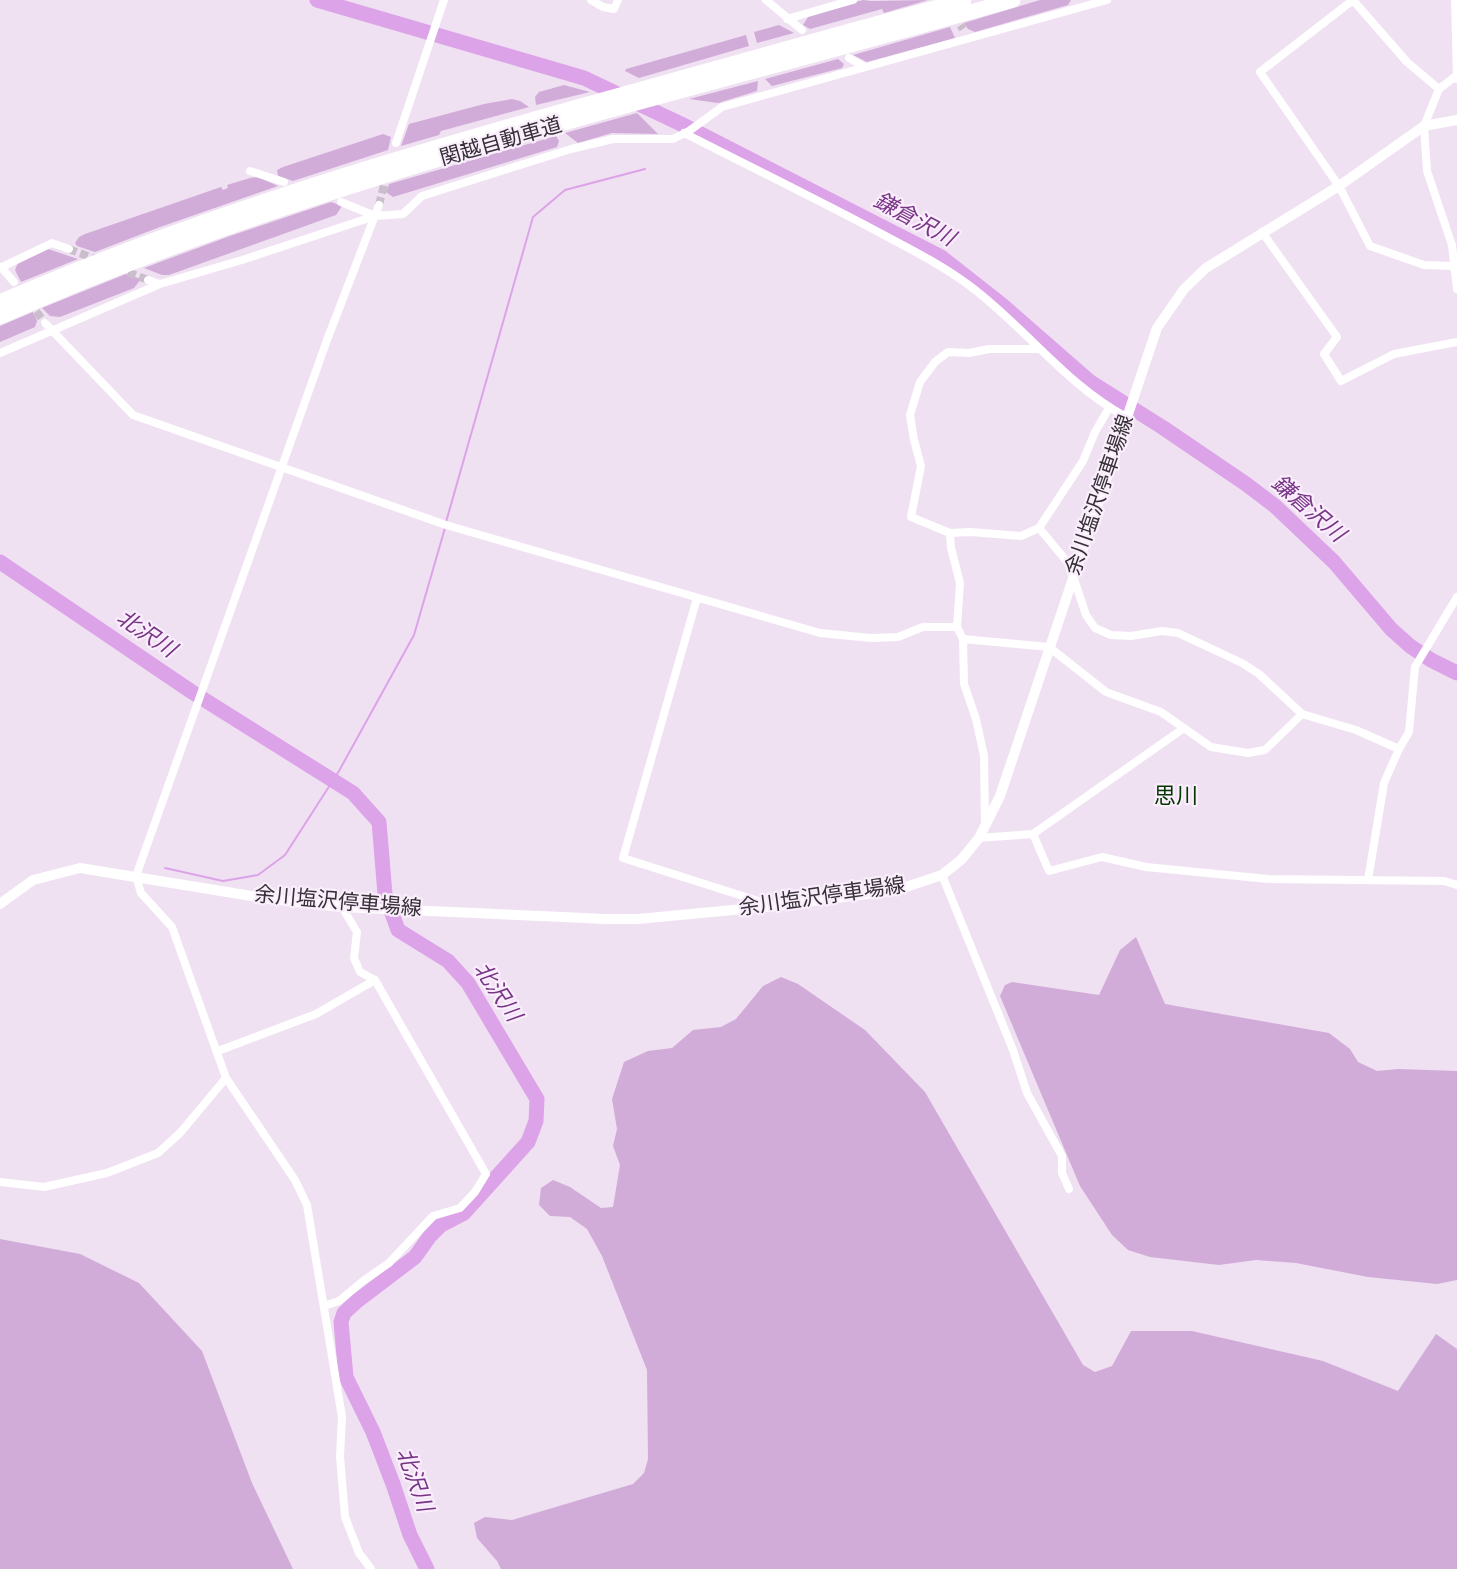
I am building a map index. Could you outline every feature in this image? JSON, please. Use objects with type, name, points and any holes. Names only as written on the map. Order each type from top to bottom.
[{"type":"highway","name":"関越自動車道","points":[[0,302],[153,240],[294,190],[603,99],[964,0]]},
{"type":"highway","name":"関越自動車道","points":[[0,317],[96,276],[237,224],[382,177],[619,108],[1013,0]]},
{"type":"main road","name":"余川塩沢停車場線","points":[[0,903],[33,880],[80,868],[270,899],[342,907],[627,919],[775,906],[897,890],[942,875],[961,860],[979,838],[999,796],[1156,328],[1184,289],[1206,268],[1339,186],[1424,126],[1457,120]]},
{"type":"street","points":[[396,143],[444,0]]},
{"type":"street","points":[[591,0],[603,7],[614,9],[618,0]]},
{"type":"street","points":[[766,0],[802,30]]},
{"type":"street","points":[[786,19],[854,0]]},
{"type":"street","points":[[1076,0],[1082,8]]},
{"type":"street","points":[[0,353],[160,284],[242,260],[375,216],[403,214],[422,196],[571,149],[613,139],[673,139],[722,106],[1107,0]]},
{"type":"street","points":[[1440,89],[1407,62],[1353,0],[1260,72],[1339,186],[1370,246],[1424,265],[1454,266]]},
{"type":"street","points":[[1455,0],[1456,78],[1440,89],[1424,126],[1427,171],[1452,246],[1457,289]]},
{"type":"street","points":[[963,29],[970,39]]},
{"type":"street","points":[[849,58],[865,67]]},
{"type":"street","points":[[686,132],[947,270],[1000,310],[1038,349],[1078,384],[1109,408],[1126,417]]},
{"type":"street","points":[[250,171],[284,182]]},
{"type":"street","points":[[340,202],[375,216]]},
{"type":"street","points":[[371,1569],[359,1552],[345,1517],[340,1457],[342,1418],[307,1205],[295,1180],[226,1078],[172,927],[141,893],[136,876],[327,340],[379,205]]},
{"type":"street","points":[[1262,232],[1337,337],[1324,354],[1341,381],[1394,354],[1457,342]]},
{"type":"street","points":[[14,282],[1,267],[52,243],[69,249]]},
{"type":"street","points":[[148,280],[160,284]]},
{"type":"street","points":[[45,323],[133,415],[446,525],[820,633],[898,638],[923,627],[957,627]]},
{"type":"street","points":[[1038,349],[989,349],[969,354],[948,352],[935,362],[920,382],[910,415],[921,466],[911,517],[950,533],[970,532],[1021,536],[1039,528],[1083,461],[1095,432],[1109,408]]},
{"type":"street","points":[[1039,528],[1069,564],[1086,615],[1095,628],[1111,636],[1131,636],[1162,631],[1178,633],[1242,663],[1259,674],[1302,714],[1356,730],[1399,749]]},
{"type":"street","points":[[950,533],[951,549],[960,583],[957,627],[963,639],[964,684],[976,719],[984,756],[985,827]]},
{"type":"street","points":[[1368,880],[1384,783],[1409,732],[1415,667],[1457,597]]},
{"type":"street","points":[[697,598],[623,858],[775,906]]},
{"type":"street","points":[[963,639],[1049,647],[1106,692],[1161,712],[1211,747],[1248,753],[1265,750],[1302,714]]},
{"type":"street","points":[[979,838],[1033,834],[1184,728]]},
{"type":"street","points":[[1033,834],[1049,871],[1102,857],[1146,867],[1268,879],[1444,881],[1457,885]]},
{"type":"street","points":[[942,875],[1013,1050],[1027,1093],[1062,1156],[1062,1173],[1069,1189]]},
{"type":"street","points":[[324,1306],[339,1301],[389,1263],[433,1216],[459,1208],[475,1192],[486,1174],[375,980],[360,972],[354,958],[357,932],[342,907]]},
{"type":"street","points":[[218,1051],[316,1014],[375,980]]},
{"type":"street","points":[[0,1182],[44,1187],[107,1173],[158,1153],[180,1133],[226,1078]]},
{"type":"shaded area","points":[[863,0],[928,0],[884,13],[882,9],[810,29],[803,25],[812,14]]},
{"type":"shaded area","points":[[1040,0],[1071,0],[1068,5],[975,32],[968,29],[964,23]]},
{"type":"shaded area","points":[[779,25],[794,33],[757,43],[754,32]]},
{"type":"shaded area","points":[[950,27],[955,38],[867,62],[853,55]]},
{"type":"shaded area","points":[[746,35],[749,46],[639,78],[625,71],[626,69]]},
{"type":"shaded area","points":[[838,59],[844,64],[842,68],[772,86],[765,79]]},
{"type":"shaded area","points":[[758,81],[757,91],[718,103],[689,99]]},
{"type":"shaded area","points":[[564,85],[590,92],[536,105],[535,97],[539,92]]},
{"type":"shaded area","points":[[512,99],[529,107],[441,131],[439,135],[401,146],[409,124]]},
{"type":"shaded area","points":[[637,113],[658,134],[612,133],[578,143],[565,133]]},
{"type":"shaded area","points":[[383,134],[391,137],[388,150],[293,181],[278,176],[277,170],[283,167]]},
{"type":"shaded area","points":[[556,136],[559,141],[557,147],[393,197],[386,192],[389,184]]},
{"type":"shaded area","points":[[258,177],[278,186],[95,252],[77,246],[75,243],[85,234],[221,187],[223,190],[228,188],[227,185]]},
{"type":"shaded area","points":[[331,202],[342,206],[336,215],[169,275],[162,275],[144,268],[230,236]]},
{"type":"shaded area","points":[[48,249],[78,259],[21,282],[15,270],[18,263]]},
{"type":"shaded area","points":[[126,274],[141,279],[134,288],[60,317],[50,316],[42,308]]},
{"type":"shaded area","points":[[33,312],[37,321],[35,327],[0,342],[0,326]]},
{"type":"shaded area","points":[[1136,937],[1165,1004],[1329,1033],[1350,1049],[1358,1062],[1377,1071],[1398,1069],[1457,1071],[1457,1280],[1437,1284],[1368,1277],[1296,1263],[1256,1260],[1219,1265],[1150,1257],[1128,1250],[1112,1235],[1080,1186],[1000,996],[1005,985],[1012,982],[1099,995],[1120,950]]},
{"type":"shaded area","points":[[781,977],[798,984],[865,1030],[925,1092],[1083,1365],[1095,1372],[1112,1366],[1131,1331],[1192,1331],[1323,1361],[1398,1391],[1436,1334],[1457,1349],[1457,1569],[501,1569],[477,1538],[474,1523],[485,1517],[512,1520],[633,1484],[644,1473],[648,1459],[647,1370],[602,1256],[587,1229],[570,1217],[550,1216],[539,1205],[541,1188],[553,1180],[570,1187],[601,1208],[613,1207],[620,1165],[613,1146],[617,1129],[612,1099],[624,1062],[648,1051],[672,1048],[693,1030],[721,1027],[736,1019],[763,986]]},
{"type":"shaded area","points":[[0,1239],[80,1254],[139,1283],[202,1351],[252,1483],[293,1569],[0,1569]]},
{"type":"waterway","name":"鎌倉沢川","points":[[317,0],[584,78],[681,124],[941,257],[1002,305],[1089,381],[1162,427],[1275,506],[1334,562],[1391,629],[1410,646],[1457,673]]},
{"type":"waterway","points":[[446,522],[533,217],[565,190],[645,169]]},
{"type":"waterway","points":[[165,868],[223,881],[258,875],[285,855],[339,771],[414,635],[445,528]]},
{"type":"waterway","name":"北沢川","points":[[0,562],[192,692],[353,793],[379,822],[385,894],[398,930],[448,961],[468,983],[537,1099],[536,1121],[528,1142],[464,1213],[441,1225],[415,1257],[357,1301],[344,1313],[341,1322],[346,1377],[373,1432],[410,1535],[427,1569]]},
{"type":"tunnel","points":[[954,15],[963,29]]},
{"type":"tunnel","points":[[379,205],[387,173]]},
{"type":"tunnel","points":[[69,249],[100,261]]},
{"type":"tunnel","points":[[117,268],[148,280]]},
{"type":"tunnel","points":[[29,302],[45,323]]},
{"type":"district","name":"思川","points":[[1176,797]]}]
